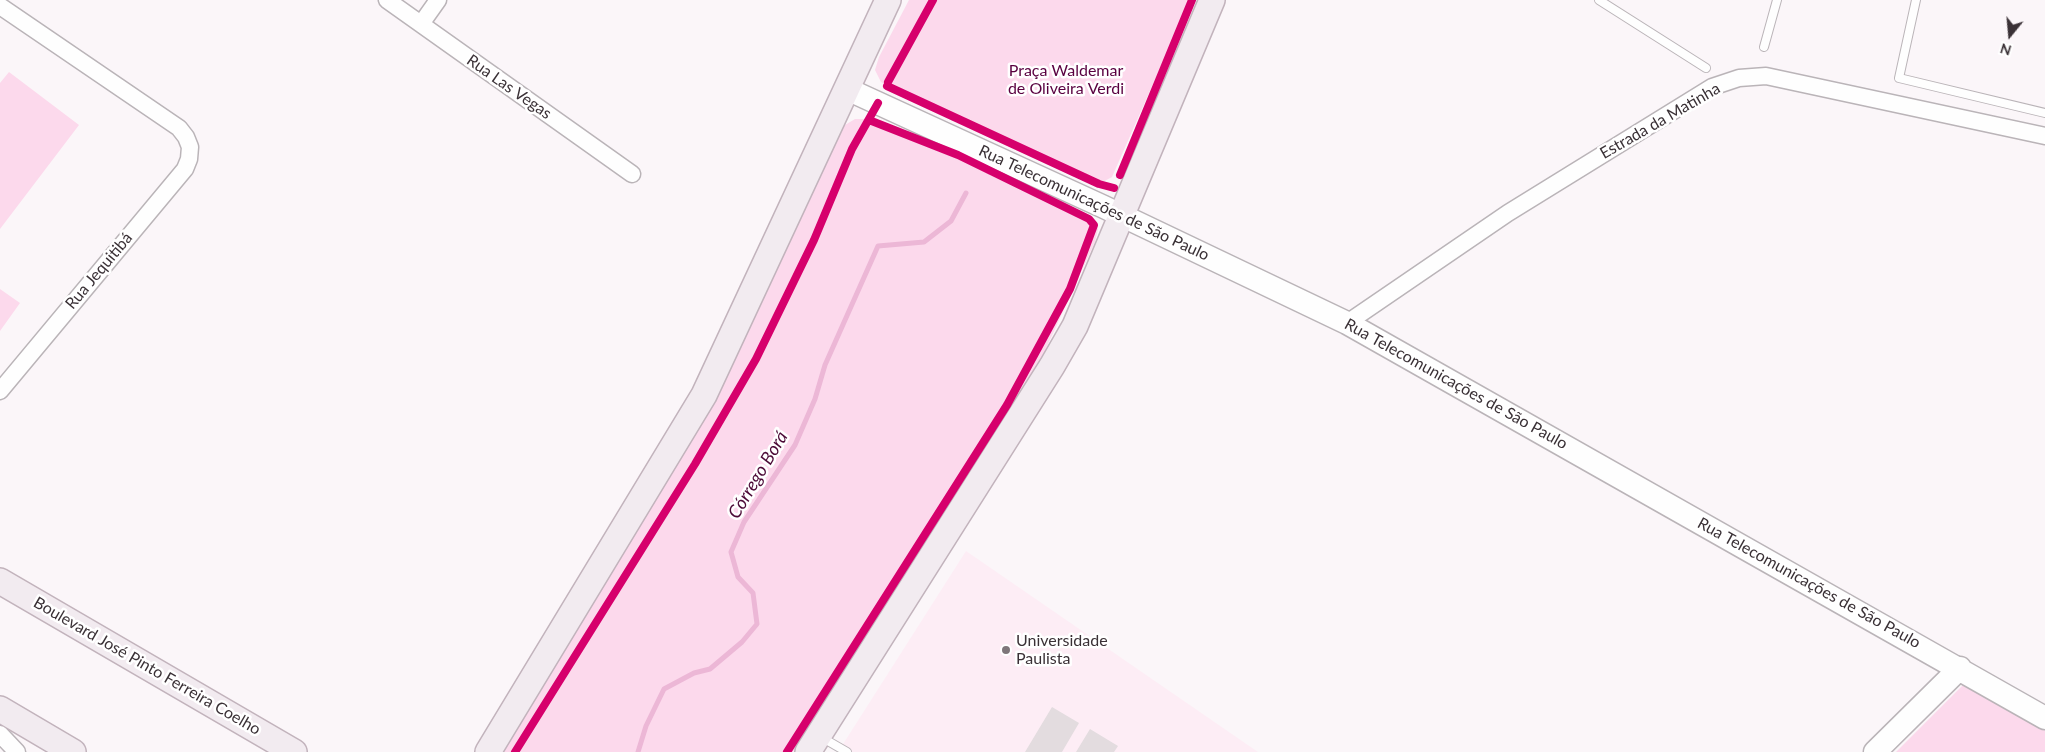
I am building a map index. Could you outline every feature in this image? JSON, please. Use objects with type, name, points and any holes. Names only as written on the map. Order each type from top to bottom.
[{"type":"main road","points":[[488,752],[704,396],[888,0]]},
{"type":"main road","points":[[813,744],[1052,366],[1075,326],[1212,0]]},
{"type":"main road","name":"Boulevard José Pinto Ferreira Coelho","points":[[0,581],[11,597],[294,752]]},
{"type":"main road","points":[[0,709],[73,752]]},
{"type":"street","name":"Rua Las Vegas","points":[[387,0],[632,174]]},
{"type":"street","points":[[421,24],[438,0]]},
{"type":"street","name":"Rua Jequitibá","points":[[0,6],[179,128],[186,137],[190,148],[189,159],[184,169],[0,391]]},
{"type":"street","name":"Estrada da Matinha","points":[[1347,323],[1508,213],[1712,87],[1739,78],[1766,76],[2045,136]]},
{"type":"street","name":"Rua Telecomunicações de São Paulo","points":[[847,89],[1121,215],[1347,323],[1960,668],[2045,718]]},
{"type":"street","points":[[1875,752],[1960,668]]},
{"type":"street","points":[[0,734],[17,752]]},
{"type":"lane","points":[[1599,0],[1706,68]]},
{"type":"lane","points":[[1764,47],[1777,0]]},
{"type":"lane","points":[[1916,0],[1899,78],[2045,112]]},
{"type":"lane","points":[[813,744],[847,752]]},
{"type":"shaded area","name":"Universidade Paulista","points":[[966,551],[1258,752],[838,752]]},
{"type":"green space","name":"Praça Waldemar de Oliveira Verdi","points":[[909,0],[1190,0],[1112,177],[1099,184],[890,88],[881,82],[875,70],[879,57]]},
{"type":"green space","points":[[9,72],[79,125],[0,229],[0,83]]},
{"type":"green space","points":[[855,119],[865,119],[879,124],[1070,206],[1093,219],[1098,229],[1095,242],[1037,368],[923,542],[793,752],[497,752],[837,135],[845,125]]},
{"type":"green space","points":[[0,289],[20,303],[0,331]]},
{"type":"green space","points":[[1965,683],[2045,729],[2045,752],[1896,752]]},
{"type":"building","points":[[1052,707],[1079,723],[1062,752],[1025,752]]},
{"type":"building","points":[[1090,729],[1118,746],[1114,752],[1076,752]]},
{"type":"waterway","name":"Córrego Borá","points":[[638,752],[646,726],[664,689],[694,673],[710,669],[742,642],[757,624],[753,593],[738,577],[731,552],[744,522],[795,445],[815,399],[825,365],[878,246],[924,242],[951,221],[966,193]]},
{"type":"cycle path","points":[[888,82],[933,0]]},
{"type":"cycle path","points":[[1120,175],[1192,0]]},
{"type":"cycle path","points":[[887,86],[1099,184],[1114,188]]},
{"type":"cycle path","points":[[515,752],[695,464],[756,359],[814,240],[852,149],[878,103]]},
{"type":"cycle path","points":[[787,752],[1007,405],[1070,289],[1094,225],[1089,219],[958,155],[869,120]]},
{"type":"place","name":"Universidade Paulista","points":[[1006,650]]}]
